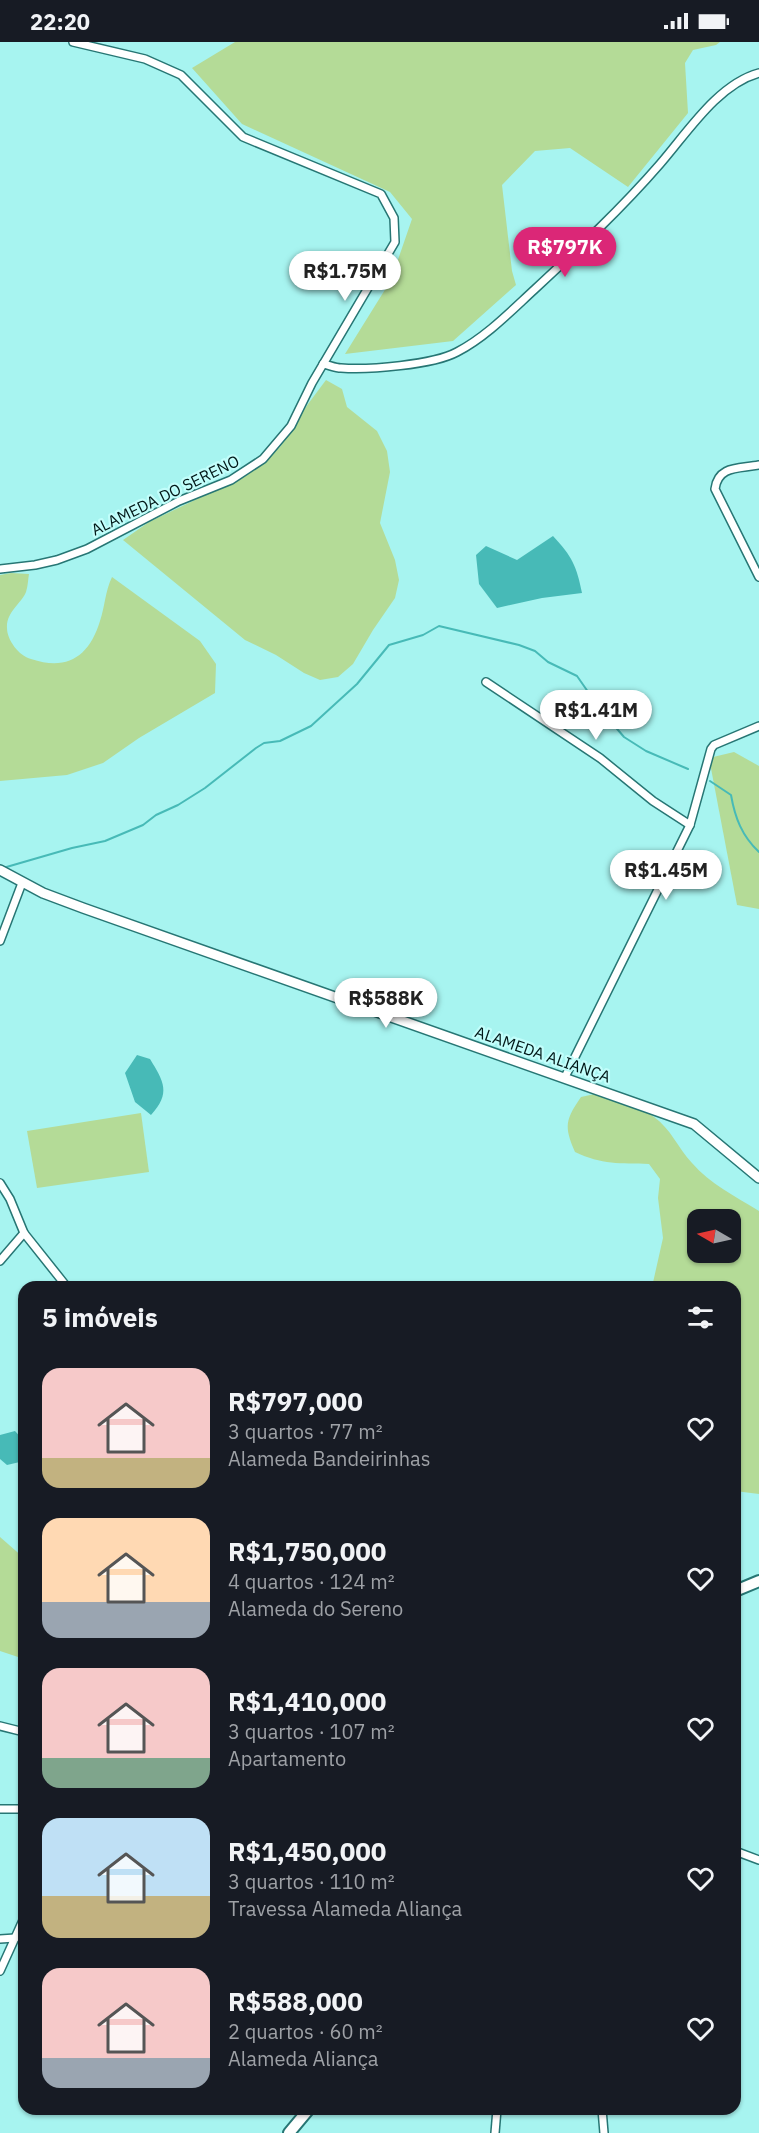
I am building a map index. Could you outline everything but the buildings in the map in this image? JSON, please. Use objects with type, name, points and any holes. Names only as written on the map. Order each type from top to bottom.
[{"type":"main road","points":[[741,1588],[759,1581]]},
{"type":"main road","points":[[289,2133],[304,2115]]},
{"type":"street","name":"ALAMEDA DO SERENO","points":[[0,568],[35,565],[69,556],[179,501],[242,474],[263,459],[291,426],[323,364],[395,242],[394,218],[381,194],[243,137],[181,75],[145,59],[73,42]]},
{"type":"street","points":[[323,364],[339,369],[395,366],[456,353],[498,323],[590,239],[631,197],[729,87],[749,75],[759,73]]},
{"type":"street","points":[[759,465],[725,471],[719,477],[715,489],[759,577]]},
{"type":"street","points":[[486,682],[600,758],[653,801],[690,825]]},
{"type":"street","points":[[564,1077],[690,825],[711,749],[714,745],[759,726]]},
{"type":"street","name":"ALAMEDA ALIANÇA","points":[[0,870],[18,881],[94,912],[694,1124],[759,1178]]},
{"type":"street","points":[[0,941],[18,881]]},
{"type":"street","points":[[0,1183],[10,1199],[24,1233],[62,1281]]},
{"type":"street","points":[[0,1261],[24,1233]]},
{"type":"street","points":[[0,1726],[18,1730]]},
{"type":"street","points":[[0,1809],[18,1809]]},
{"type":"street","points":[[741,1853],[759,1860]]},
{"type":"street","points":[[0,1971],[18,1931]]},
{"type":"street","points":[[0,1939],[15,1938]]},
{"type":"street","points":[[495,2133],[496,2115]]},
{"type":"street","points":[[602,2115],[604,2133]]},
{"type":"green space","points":[[235,42],[720,42],[693,50],[685,63],[688,113],[628,187],[570,148],[535,151],[502,185],[512,271],[516,285],[453,341],[345,354],[391,280],[412,219],[390,192],[242,124],[192,68]]},
{"type":"green space","points":[[326,380],[342,389],[347,407],[377,431],[387,451],[390,472],[380,523],[395,560],[399,580],[395,598],[353,664],[338,677],[320,680],[245,640],[123,540],[149,522],[247,475],[280,447]]},
{"type":"green space","points":[[29,574],[26,592],[7,622],[11,642],[27,657],[55,663],[66,662],[83,652],[90,644],[102,615],[112,577],[200,641],[216,664],[215,693],[139,738],[103,763],[67,775],[0,781],[0,575]]},
{"type":"green space","points":[[734,752],[759,766],[759,909],[737,905],[709,758]]},
{"type":"green space","points":[[599,1093],[634,1106],[660,1122],[687,1157],[707,1177],[759,1211],[759,1494],[741,1492],[741,1281],[653,1281],[663,1238],[658,1198],[660,1179],[649,1164],[603,1161],[575,1152],[569,1136],[569,1118],[581,1097]]},
{"type":"green space","points":[[141,1113],[149,1172],[37,1188],[27,1131]]},
{"type":"green space","points":[[0,1537],[18,1553],[18,1657],[0,1651]]},
{"type":"water","points":[[553,536],[573,562],[582,593],[542,598],[497,608],[479,584],[476,555],[486,546],[517,560]]},
{"type":"water","points":[[137,1055],[150,1059],[162,1081],[163,1094],[151,1115],[135,1102],[125,1073]]},
{"type":"water","points":[[15,1431],[18,1434],[18,1462],[7,1465],[0,1459],[0,1435]]},
{"type":"waterway","points":[[3,868],[105,841],[143,825],[156,815],[178,805],[205,788],[264,743],[280,741],[311,726],[357,684],[389,645],[423,635],[439,626],[535,651],[548,662],[577,676],[600,709],[624,737],[646,751],[688,769]]},
{"type":"waterway","points":[[710,781],[731,795],[740,826],[748,840],[759,852]]}]
